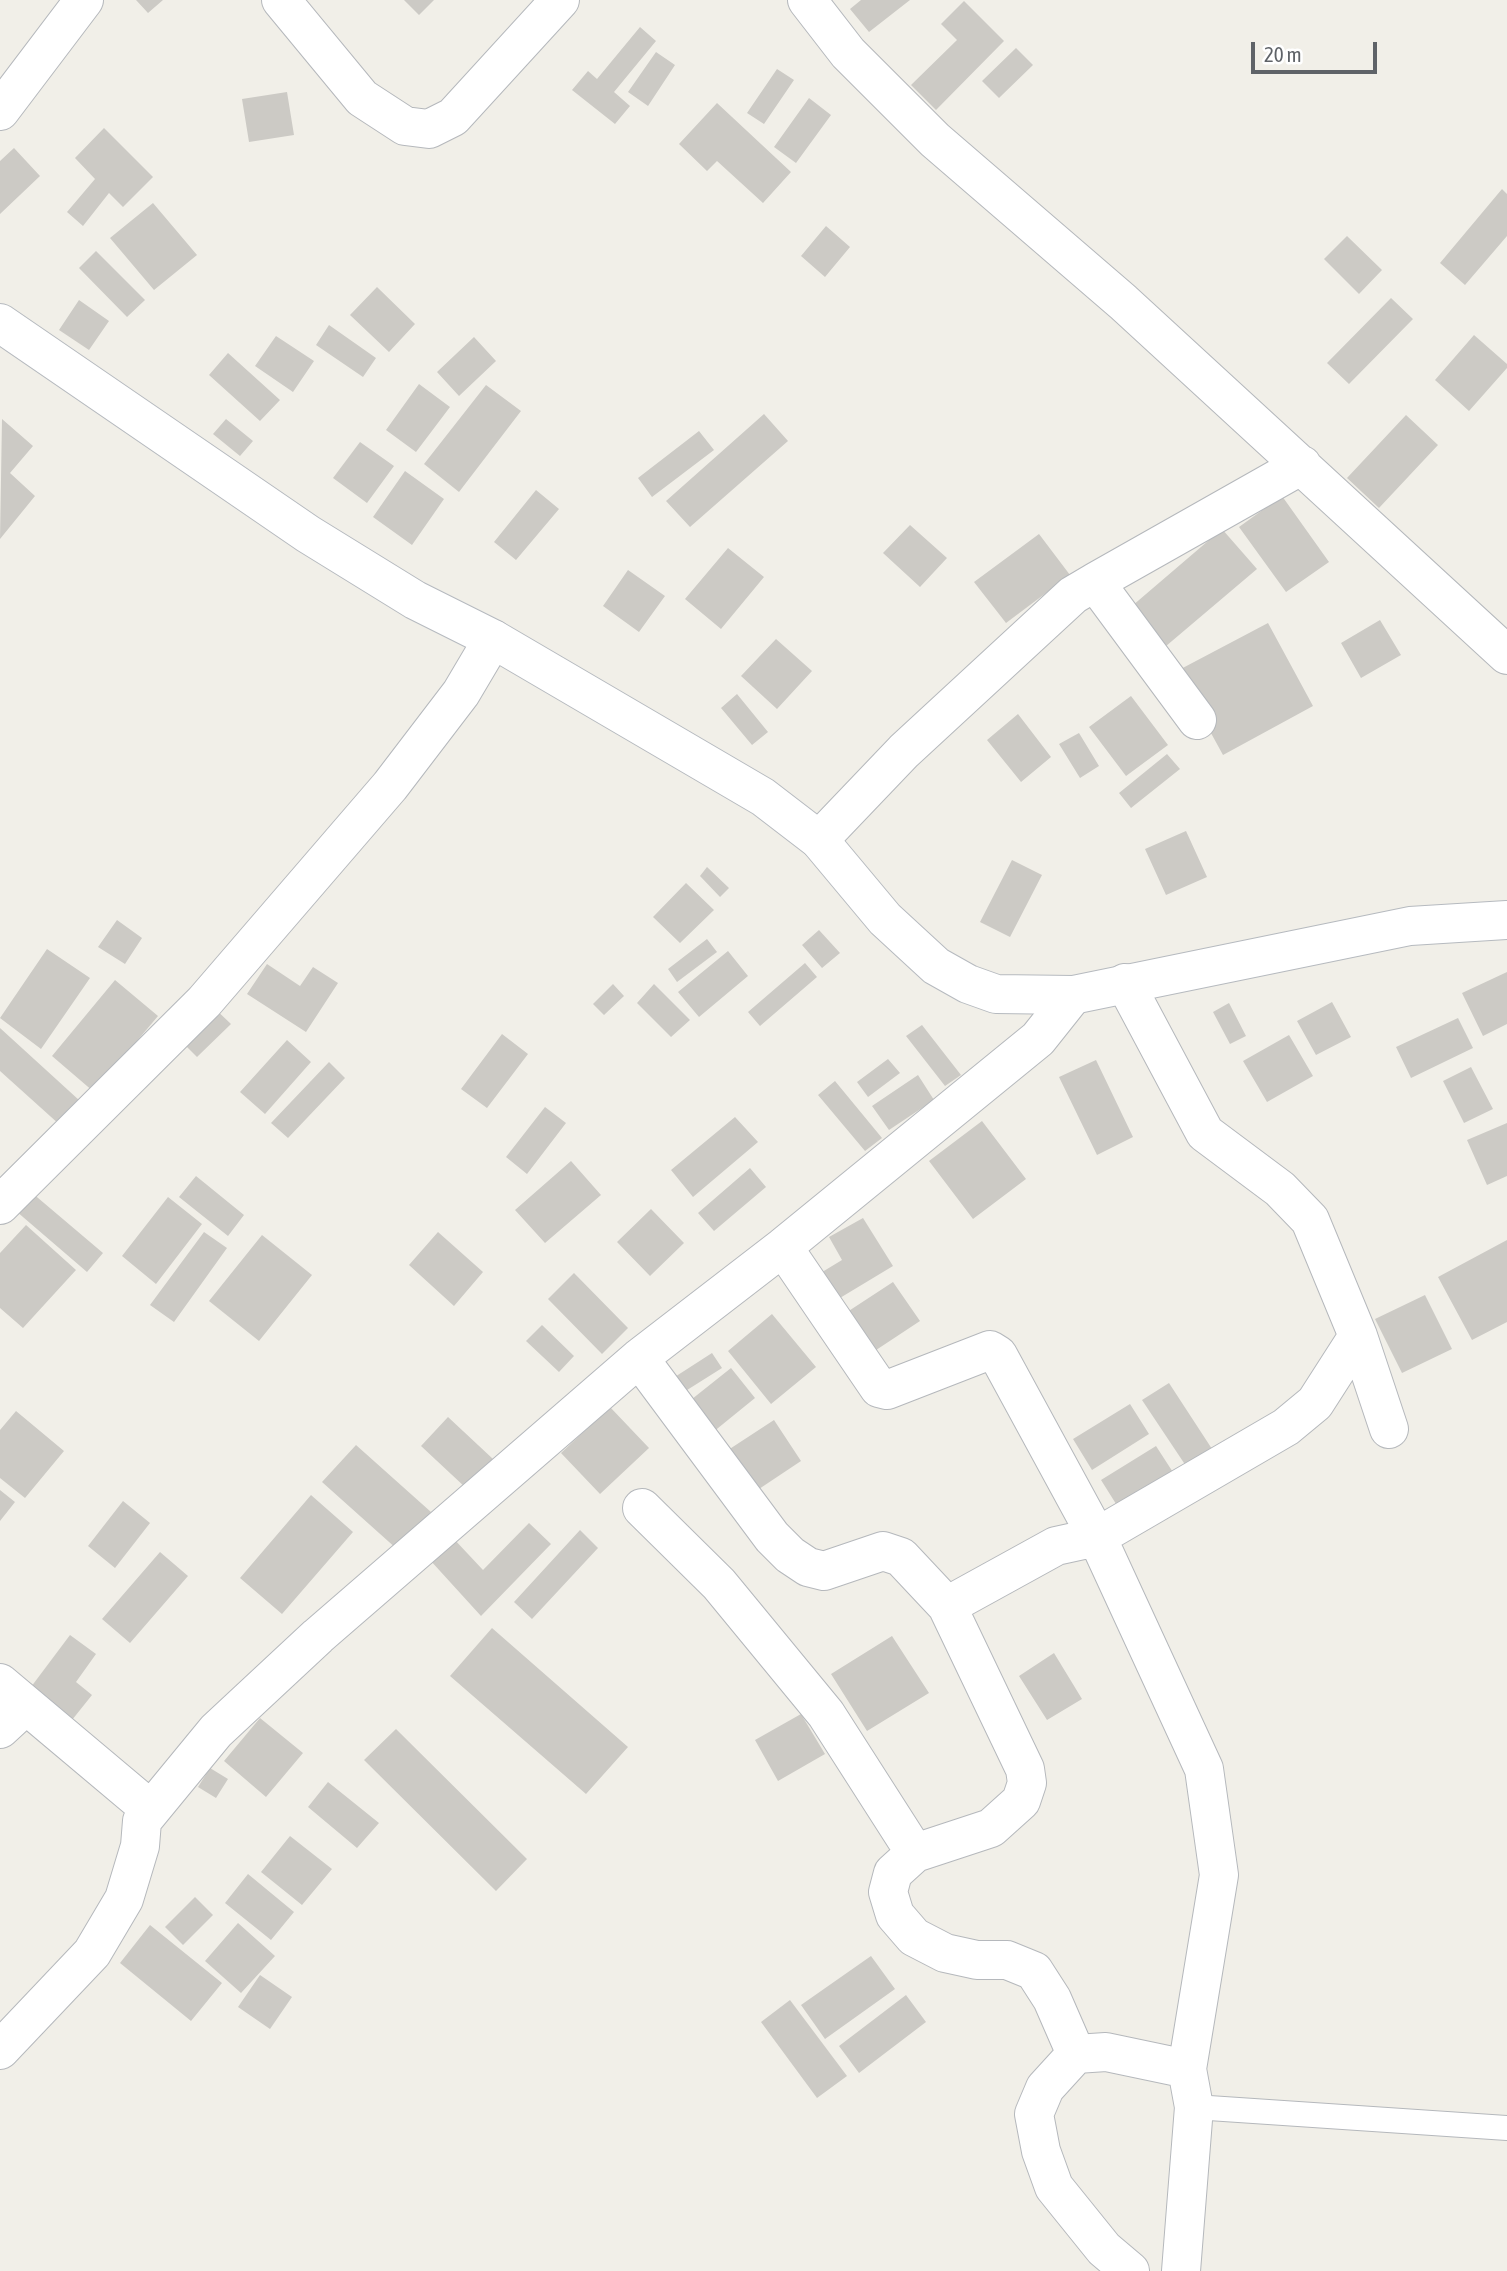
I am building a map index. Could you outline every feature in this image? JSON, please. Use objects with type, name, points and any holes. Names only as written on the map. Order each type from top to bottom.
[{"type":"street","points":[[0,111],[84,0]]},
{"type":"street","points":[[281,0],[362,98],[405,126],[429,129],[453,117],[560,0]]},
{"type":"street","points":[[807,0],[848,53],[934,140],[1123,302],[1507,655]]},
{"type":"street","points":[[0,323],[308,534],[415,600],[493,639],[763,797],[819,840],[885,919],[936,966],[968,984],[996,994],[1073,995],[1410,926],[1507,920]]},
{"type":"street","points":[[819,840],[914,741],[1073,595],[1302,466]]},
{"type":"street","points":[[1095,583],[1197,720]]},
{"type":"street","points":[[0,1205],[204,1002],[390,786],[461,693],[493,639]]},
{"type":"street","points":[[1125,983],[1205,1133],[1280,1189],[1310,1220],[1358,1336],[1389,1429]]},
{"type":"street","points":[[0,2050],[92,1953],[124,1899],[140,1846],[142,1821],[198,1749],[318,1636],[639,1358],[783,1247],[1038,1039],[1073,995]]},
{"type":"street","points":[[783,1247],[879,1388],[887,1390],[990,1350],[998,1355],[1097,1536],[1204,1769],[1219,1875],[1188,2069],[1194,2107],[1181,2271]]},
{"type":"street","points":[[947,1606],[1056,1546],[1097,1536],[1286,1427],[1315,1403],[1358,1336]]},
{"type":"street","points":[[639,1358],[772,1537],[790,1555],[808,1567],[824,1571],[883,1551],[901,1557],[947,1606],[1025,1769],[1027,1783],[1021,1801],[991,1828],[915,1853],[892,1873],[888,1892],[895,1915],[914,1937],[945,1953],[977,1961],[1007,1960],[1034,1972],[1052,1999],[1076,2054]]},
{"type":"street","points":[[642,1508],[719,1584],[809,1693],[915,1853]]},
{"type":"street","points":[[9,1705],[151,1810]]},
{"type":"street","points":[[1130,2271],[1104,2249],[1054,2187],[1041,2151],[1034,2114],[1045,2088],[1076,2054],[1106,2052],[1188,2069]]},
{"type":"lane","points":[[1194,2107],[1507,2127]]},
{"type":"building","points":[[136,0],[163,0],[148,13]]},
{"type":"building","points":[[404,0],[434,0],[419,15]]},
{"type":"building","points":[[861,0],[910,0],[869,32],[850,9]]},
{"type":"building","points":[[964,1],[1004,41],[936,110],[911,85],[957,40],[941,24]]},
{"type":"building","points":[[640,27],[656,41],[614,92],[630,106],[615,124],[572,90],[588,71],[597,79]]},
{"type":"building","points":[[1016,48],[1033,65],[999,98],[982,81]]},
{"type":"building","points":[[656,52],[675,65],[648,106],[628,92]]},
{"type":"building","points":[[777,69],[794,80],[764,124],[747,113]]},
{"type":"building","points":[[287,92],[294,135],[249,142],[242,99]]},
{"type":"building","points":[[809,98],[831,115],[796,163],[774,147]]},
{"type":"building","points":[[717,103],[791,172],[763,203],[717,161],[707,171],[679,144]]},
{"type":"building","points":[[104,128],[153,177],[123,207],[109,193],[83,226],[67,212],[95,179],[75,158]]},
{"type":"building","points":[[14,148],[40,176],[0,214],[0,161]]},
{"type":"building","points":[[1502,189],[1507,194],[1507,236],[1465,285],[1440,263]]},
{"type":"building","points":[[153,203],[197,255],[154,290],[110,238]]},
{"type":"building","points":[[826,226],[850,247],[825,277],[801,256]]},
{"type":"building","points":[[1347,236],[1382,270],[1359,294],[1324,259]]},
{"type":"building","points":[[96,251],[145,300],[127,317],[79,268]]},
{"type":"building","points":[[377,287],[415,324],[389,352],[350,315]]},
{"type":"building","points":[[1391,298],[1413,319],[1349,384],[1327,363]]},
{"type":"building","points":[[79,300],[109,321],[89,350],[59,330]]},
{"type":"building","points":[[329,325],[376,358],[363,377],[316,345]]},
{"type":"building","points":[[1474,335],[1507,364],[1507,368],[1469,411],[1435,380]]},
{"type":"building","points":[[276,336],[314,361],[293,392],[255,366]]},
{"type":"building","points":[[474,337],[496,361],[459,396],[437,372]]},
{"type":"building","points":[[228,353],[280,400],[260,421],[209,375]]},
{"type":"building","points":[[419,384],[450,407],[416,452],[386,430]]},
{"type":"building","points":[[486,385],[521,411],[459,492],[424,464]]},
{"type":"building","points":[[764,414],[788,441],[690,527],[666,501]]},
{"type":"building","points":[[1406,415],[1438,445],[1379,508],[1347,478]]},
{"type":"building","points":[[2,419],[33,446],[10,473],[35,496],[0,539]]},
{"type":"building","points":[[226,419],[253,441],[240,456],[213,434]]},
{"type":"building","points":[[699,431],[714,450],[652,497],[638,478]]},
{"type":"building","points":[[360,442],[394,466],[367,503],[333,478]]},
{"type":"building","points":[[405,471],[444,499],[412,545],[373,517]]},
{"type":"building","points":[[536,490],[559,509],[516,560],[494,542]]},
{"type":"building","points":[[1282,496],[1329,562],[1286,592],[1239,527]]},
{"type":"building","points":[[910,525],[947,558],[920,587],[883,553]]},
{"type":"building","points":[[1222,529],[1257,569],[1159,652],[1125,612]]},
{"type":"building","points":[[1039,534],[1070,575],[1006,623],[974,582]]},
{"type":"building","points":[[728,548],[764,577],[721,629],[685,599]]},
{"type":"building","points":[[628,570],[665,596],[639,632],[603,606]]},
{"type":"building","points":[[1380,620],[1401,655],[1361,678],[1341,643]]},
{"type":"building","points":[[1268,623],[1313,706],[1223,755],[1177,671]]},
{"type":"building","points":[[776,639],[812,671],[777,709],[741,676]]},
{"type":"building","points":[[737,694],[768,732],[752,745],[721,708]]},
{"type":"building","points":[[1131,696],[1168,745],[1126,776],[1089,727]]},
{"type":"building","points":[[1018,714],[1051,757],[1021,782],[987,740]]},
{"type":"building","points":[[1079,733],[1099,766],[1080,778],[1059,744]]},
{"type":"building","points":[[1167,754],[1180,769],[1131,808],[1119,793]]},
{"type":"building","points":[[1186,831],[1207,877],[1166,895],[1145,849]]},
{"type":"building","points":[[1012,860],[1042,875],[1010,937],[980,922]]},
{"type":"building","points":[[707,867],[729,888],[720,897],[700,876]]},
{"type":"building","points":[[686,883],[714,910],[680,943],[653,917]]},
{"type":"building","points":[[117,920],[142,938],[125,964],[98,947]]},
{"type":"building","points":[[819,930],[840,953],[822,968],[802,945]]},
{"type":"building","points":[[707,939],[717,952],[677,982],[668,969]]},
{"type":"building","points":[[47,949],[90,978],[41,1049],[0,1018]]},
{"type":"building","points":[[728,951],[748,976],[699,1017],[678,992]]},
{"type":"building","points":[[805,963],[817,977],[760,1026],[748,1012]]},
{"type":"building","points":[[267,964],[300,986],[313,967],[338,983],[306,1032],[247,994]]},
{"type":"building","points":[[1507,972],[1507,1024],[1483,1036],[1462,993]]},
{"type":"building","points":[[115,980],[158,1016],[94,1092],[52,1056]]},
{"type":"building","points":[[613,984],[624,996],[604,1015],[593,1004]]},
{"type":"building","points":[[654,984],[690,1020],[671,1037],[637,1003]]},
{"type":"building","points":[[1332,1002],[1351,1037],[1316,1055],[1297,1021]]},
{"type":"building","points":[[1229,1003],[1246,1036],[1230,1044],[1213,1012]]},
{"type":"building","points":[[210,1004],[231,1024],[197,1057],[177,1037]]},
{"type":"building","points":[[1458,1018],[1473,1048],[1411,1078],[1396,1047]]},
{"type":"building","points":[[922,1025],[961,1075],[945,1086],[906,1036]]},
{"type":"building","points":[[0,1028],[91,1111],[70,1134],[0,1071]]},
{"type":"building","points":[[502,1034],[528,1054],[487,1108],[461,1089]]},
{"type":"building","points":[[1289,1035],[1313,1076],[1267,1102],[1243,1061]]},
{"type":"building","points":[[287,1040],[311,1062],[265,1114],[240,1092]]},
{"type":"building","points":[[888,1059],[900,1073],[868,1097],[857,1082]]},
{"type":"building","points":[[1096,1060],[1133,1137],[1097,1155],[1059,1077]]},
{"type":"building","points":[[329,1062],[345,1078],[288,1138],[271,1123]]},
{"type":"building","points":[[1471,1067],[1493,1109],[1464,1123],[1443,1081]]},
{"type":"building","points":[[918,1075],[934,1100],[889,1130],[872,1106]]},
{"type":"building","points":[[835,1081],[882,1138],[865,1151],[818,1095]]},
{"type":"building","points":[[545,1107],[566,1123],[527,1174],[506,1157]]},
{"type":"building","points":[[735,1117],[758,1142],[693,1197],[671,1170]]},
{"type":"building","points":[[982,1121],[1026,1179],[973,1219],[929,1161]]},
{"type":"building","points":[[1507,1123],[1507,1176],[1487,1185],[1467,1140]]},
{"type":"building","points":[[571,1161],[601,1195],[545,1243],[515,1210]]},
{"type":"building","points":[[750,1168],[766,1187],[714,1231],[698,1213]]},
{"type":"building","points":[[196,1176],[244,1215],[228,1236],[179,1197]]},
{"type":"building","points":[[31,1192],[103,1253],[87,1272],[16,1211]]},
{"type":"building","points":[[168,1197],[202,1224],[156,1284],[122,1256]]},
{"type":"building","points":[[651,1209],[684,1243],[650,1276],[617,1242]]},
{"type":"building","points":[[863,1218],[893,1266],[825,1307],[809,1280],[842,1260],[829,1237]]},
{"type":"building","points":[[26,1225],[76,1270],[23,1328],[0,1308],[0,1253]]},
{"type":"building","points":[[204,1232],[227,1248],[174,1322],[150,1305]]},
{"type":"building","points":[[438,1232],[483,1272],[454,1306],[409,1265]]},
{"type":"building","points":[[262,1235],[312,1275],[259,1341],[209,1301]]},
{"type":"building","points":[[1507,1240],[1507,1322],[1472,1340],[1438,1277]]},
{"type":"building","points":[[574,1273],[628,1328],[602,1354],[548,1299]]},
{"type":"building","points":[[893,1282],[920,1321],[864,1358],[838,1318]]},
{"type":"building","points":[[1425,1295],[1452,1349],[1402,1373],[1375,1319]]},
{"type":"building","points":[[772,1314],[816,1367],[771,1404],[728,1351]]},
{"type":"building","points":[[542,1325],[574,1356],[559,1372],[526,1341]]},
{"type":"building","points":[[712,1353],[722,1368],[676,1397],[667,1382]]},
{"type":"building","points":[[731,1368],[755,1398],[707,1437],[682,1407]]},
{"type":"building","points":[[1169,1383],[1214,1452],[1188,1469],[1142,1400]]},
{"type":"building","points":[[1130,1404],[1149,1434],[1092,1470],[1073,1439]]},
{"type":"building","points":[[610,1407],[649,1448],[600,1494],[561,1453]]},
{"type":"building","points":[[16,1411],[64,1451],[25,1498],[0,1478],[0,1430]]},
{"type":"building","points":[[448,1417],[493,1459],[466,1488],[421,1446]]},
{"type":"building","points":[[774,1420],[801,1461],[750,1495],[722,1454]]},
{"type":"building","points":[[356,1445],[431,1512],[398,1550],[322,1482]]},
{"type":"building","points":[[1156,1446],[1178,1480],[1123,1515],[1101,1480]]},
{"type":"building","points":[[0,1490],[15,1502],[0,1521]]},
{"type":"building","points":[[311,1495],[353,1532],[282,1614],[240,1578]]},
{"type":"building","points":[[123,1501],[150,1523],[115,1568],[88,1546]]},
{"type":"building","points":[[529,1523],[551,1544],[481,1616],[430,1560],[453,1538],[483,1570]]},
{"type":"building","points":[[580,1530],[598,1548],[532,1619],[514,1602]]},
{"type":"building","points":[[160,1552],[188,1576],[130,1643],[102,1619]]},
{"type":"building","points":[[492,1628],[628,1747],[586,1794],[450,1676]]},
{"type":"building","points":[[70,1635],[96,1654],[76,1682],[92,1695],[72,1720],[31,1687]]},
{"type":"building","points":[[892,1636],[929,1693],[867,1731],[831,1674]]},
{"type":"building","points":[[1054,1653],[1082,1699],[1047,1720],[1019,1676]]},
{"type":"building","points":[[801,1714],[825,1754],[778,1781],[755,1740]]},
{"type":"building","points":[[260,1718],[303,1753],[266,1797],[224,1761]]},
{"type":"building","points":[[396,1729],[527,1859],[496,1891],[364,1760]]},
{"type":"building","points":[[210,1768],[228,1779],[216,1798],[198,1787]]},
{"type":"building","points":[[328,1782],[379,1823],[357,1848],[308,1807]]},
{"type":"building","points":[[290,1836],[332,1869],[302,1905],[261,1872]]},
{"type":"building","points":[[248,1874],[294,1912],[271,1940],[225,1903]]},
{"type":"building","points":[[195,1897],[213,1915],[183,1945],[165,1927]]},
{"type":"building","points":[[238,1923],[275,1956],[241,1993],[205,1961]]},
{"type":"building","points":[[150,1925],[222,1983],[191,2021],[120,1963]]},
{"type":"building","points":[[871,1956],[895,1989],[825,2039],[801,2005]]},
{"type":"building","points":[[260,1975],[292,1997],[270,2029],[238,2007]]},
{"type":"building","points":[[906,1995],[926,2022],[859,2073],[839,2046]]},
{"type":"building","points":[[790,2000],[847,2076],[817,2098],[761,2022]]}]
